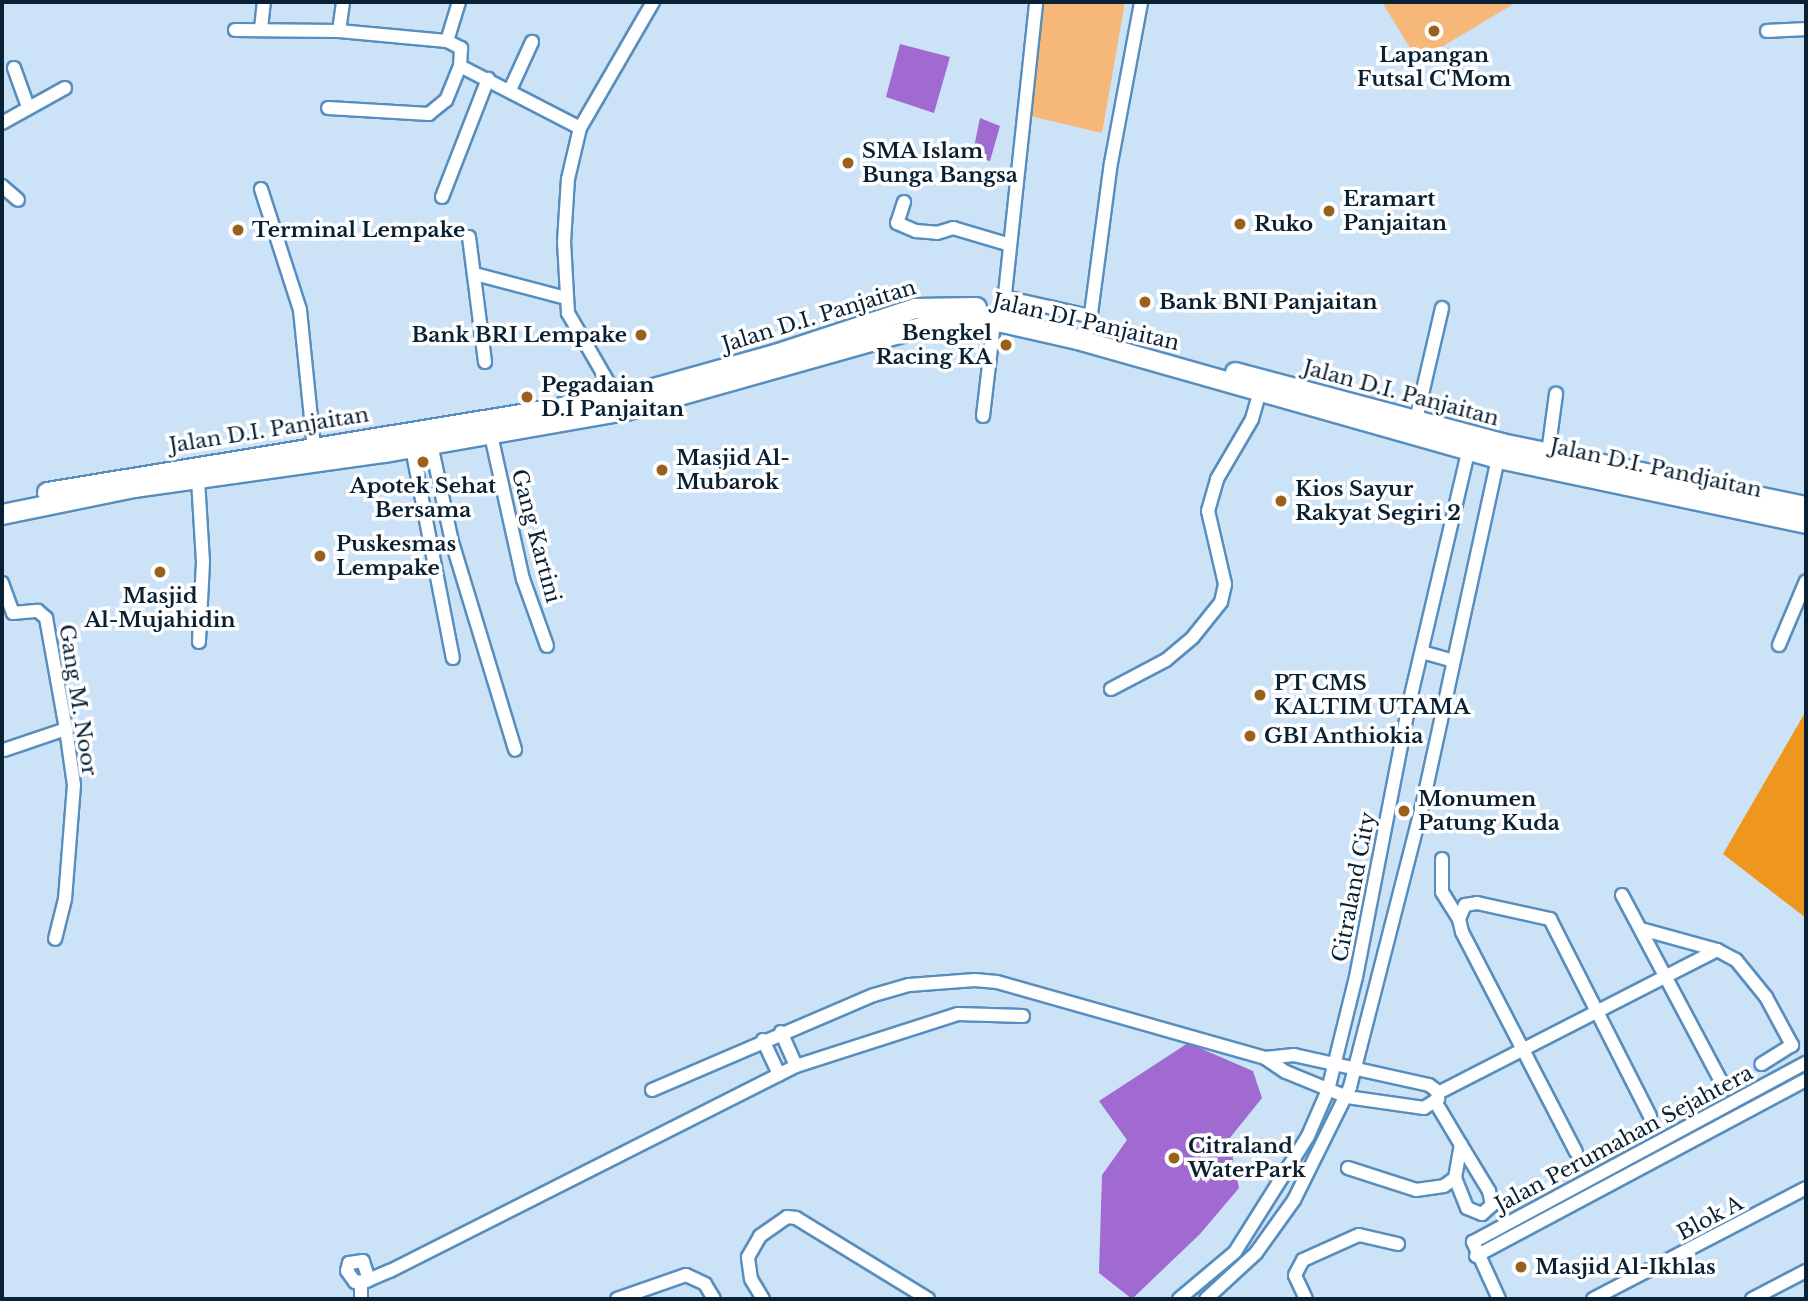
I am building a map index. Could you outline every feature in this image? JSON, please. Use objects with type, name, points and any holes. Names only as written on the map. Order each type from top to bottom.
[{"type":"highway","name":"Jalan D.I. Panjaitan","points":[[1001,313],[1041,312],[1089,322],[1261,386],[1416,420],[1470,443]]},
{"type":"highway","name":"Jalan DI Panjaitan","points":[[2,514],[383,444],[421,446],[491,435],[790,367],[935,321],[1001,313],[1130,353],[1499,451]]},
{"type":"highway","name":"Jalan D.I. Panjaitan","points":[[2,502],[134,474],[314,447],[383,444],[621,404]]},
{"type":"highway","name":"Jalan D.I. Panjaitan","points":[[1499,451],[1548,453],[1806,506]]},
{"type":"highway","name":"Jalan D.I. Pandjaitan","points":[[1499,451],[1806,523]]},
{"type":"street","points":[[261,29],[264,2]]},
{"type":"street","points":[[340,31],[343,2]]},
{"type":"street","points":[[447,41],[459,2]]},
{"type":"street","points":[[621,404],[574,329],[566,298],[568,179],[580,128],[653,2]]},
{"type":"street","points":[[983,416],[1010,245],[1036,2]]},
{"type":"street","points":[[1089,322],[1141,2]]},
{"type":"street","points":[[1767,32],[1806,29]]},
{"type":"street","points":[[235,30],[340,31],[447,41],[461,48],[460,66],[446,100],[429,114],[328,108]]},
{"type":"street","points":[[510,90],[532,42]]},
{"type":"street","points":[[460,66],[580,128]]},
{"type":"street","points":[[15,68],[28,107]]},
{"type":"street","points":[[442,197],[488,79]]},
{"type":"street","points":[[2,123],[65,88]]},
{"type":"street","points":[[2,186],[18,200]]},
{"type":"street","points":[[261,189],[300,310],[314,447]]},
{"type":"street","points":[[904,202],[897,223],[916,231],[937,233],[953,228],[1010,245]]},
{"type":"street","points":[[469,237],[485,362]]},
{"type":"street","points":[[475,274],[566,298]]},
{"type":"street","points":[[1416,420],[1442,308]]},
{"type":"street","points":[[1111,689],[1166,660],[1193,637],[1221,602],[1225,584],[1208,511],[1217,479],[1252,419],[1261,386]]},
{"type":"street","points":[[1548,453],[1556,394]]},
{"type":"street","name":"Gang Kartini","points":[[491,435],[523,579],[547,646]]},
{"type":"street","name":"Citraland City","points":[[1179,1299],[1235,1252],[1308,1136],[1328,1090],[1470,443]]},
{"type":"street","points":[[421,446],[453,658]]},
{"type":"street","points":[[421,446],[449,528],[514,750]]},
{"type":"street","name":"Citraland City","points":[[1206,1299],[1256,1253],[1294,1200],[1347,1097],[1356,1070],[1453,662],[1499,451]]},
{"type":"street","points":[[198,480],[203,562],[199,642]]},
{"type":"street","points":[[1779,645],[1806,581]]},
{"type":"street","name":"Gang M. Noor","points":[[2,583],[13,613],[38,611],[46,618],[66,729],[74,785],[65,899],[55,939]]},
{"type":"street","points":[[1422,652],[1453,662]]},
{"type":"street","points":[[4,750],[66,729]]},
{"type":"street","points":[[1442,859],[1441,892],[1459,919],[1576,1152]]},
{"type":"street","points":[[1622,895],[1722,1083]]},
{"type":"street","points":[[1459,919],[1465,905],[1476,903],[1550,919],[1650,1116]]},
{"type":"street","points":[[1641,929],[1717,950],[1736,960],[1754,981],[1792,1045],[1762,1064]]},
{"type":"street","points":[[652,1090],[781,1032],[909,985],[975,980],[997,982],[1265,1058],[1286,1072],[1347,1097],[1424,1108],[1524,1048],[1717,950]]},
{"type":"street","points":[[361,1299],[365,1281],[796,1066],[958,1014],[1023,1016]]},
{"type":"street","points":[[781,1032],[796,1066]]},
{"type":"street","points":[[763,1040],[779,1074]]},
{"type":"street","points":[[1265,1058],[1280,1054],[1335,1063],[1429,1085],[1489,1191],[1492,1205],[1482,1213],[1468,1208],[1455,1178],[1461,1145]]},
{"type":"street","name":"Jalan Perumahan Sejahtera","points":[[1806,1063],[1475,1241],[1471,1244],[1476,1256],[1806,1080]]},
{"type":"street","points":[[1348,1168],[1416,1191],[1431,1191],[1455,1178]]},
{"type":"street","name":"Blok A","points":[[1592,1299],[1806,1188]]},
{"type":"street","points":[[763,1299],[751,1279],[748,1257],[760,1236],[787,1217],[796,1218],[928,1299]]},
{"type":"street","points":[[1306,1299],[1295,1275],[1303,1260],[1359,1235],[1398,1244]]},
{"type":"street","points":[[1476,1256],[1499,1299]]},
{"type":"street","points":[[1752,1299],[1806,1271]]},
{"type":"street","points":[[617,1299],[633,1296],[686,1275],[705,1284],[714,1299]]},
{"type":"shaded area","points":[[1040,2],[1125,2],[1102,133],[1030,116]]},
{"type":"shaded area","name":"Lapangan Futsal C'Mom","points":[[1382,2],[1517,2],[1418,61]]},
{"type":"shaded area","points":[[900,44],[950,57],[934,113],[886,97]]},
{"type":"shaded area","points":[[980,118],[1000,126],[990,161],[972,157]]},
{"type":"shaded area","points":[[1806,711],[1806,918],[1723,854]]},
{"type":"shaded area","name":"Citraland WaterPark","points":[[1188,1043],[1253,1071],[1262,1098],[1229,1139],[1239,1188],[1200,1234],[1132,1299],[1099,1273],[1102,1175],[1127,1140],[1099,1101]]},
{"type":"place","name":"Lapangan Futsal C'Mom","points":[[1434,31]]},
{"type":"place","name":"SMA Islam Bunga Bangsa","points":[[848,163]]},
{"type":"place","name":"Eramart Panjaitan","points":[[1329,211]]},
{"type":"place","name":"Ruko","points":[[1240,224]]},
{"type":"place","name":"Terminal Lempake","points":[[238,230]]},
{"type":"place","name":"Bank BNI Panjaitan","points":[[1145,302]]},
{"type":"place","name":"Bank BRI Lempake","points":[[641,335]]},
{"type":"place","name":"Bengkel Racing KA","points":[[1006,345]]},
{"type":"place","name":"Pegadaian D.I Panjaitan","points":[[527,397]]},
{"type":"place","name":"Apotek Sehat Bersama","points":[[423,462]]},
{"type":"place","name":"Masjid Al- Mubarok","points":[[662,470]]},
{"type":"place","name":"Kios Sayur Rakyat Segiri 2","points":[[1281,501]]},
{"type":"place","name":"Puskesmas Lempake","points":[[320,556]]},
{"type":"place","name":"Masjid Al-Mujahidin","points":[[160,572]]},
{"type":"place","name":"PT CMS KALTIM UTAMA","points":[[1260,695]]},
{"type":"place","name":"GBI Anthiokia","points":[[1250,736]]},
{"type":"place","name":"Monumen Patung Kuda","points":[[1404,811]]},
{"type":"place","name":"Citraland WaterPark","points":[[1174,1158]]},
{"type":"place","name":"Masjid Al-Ikhlas","points":[[1521,1267]]}]
